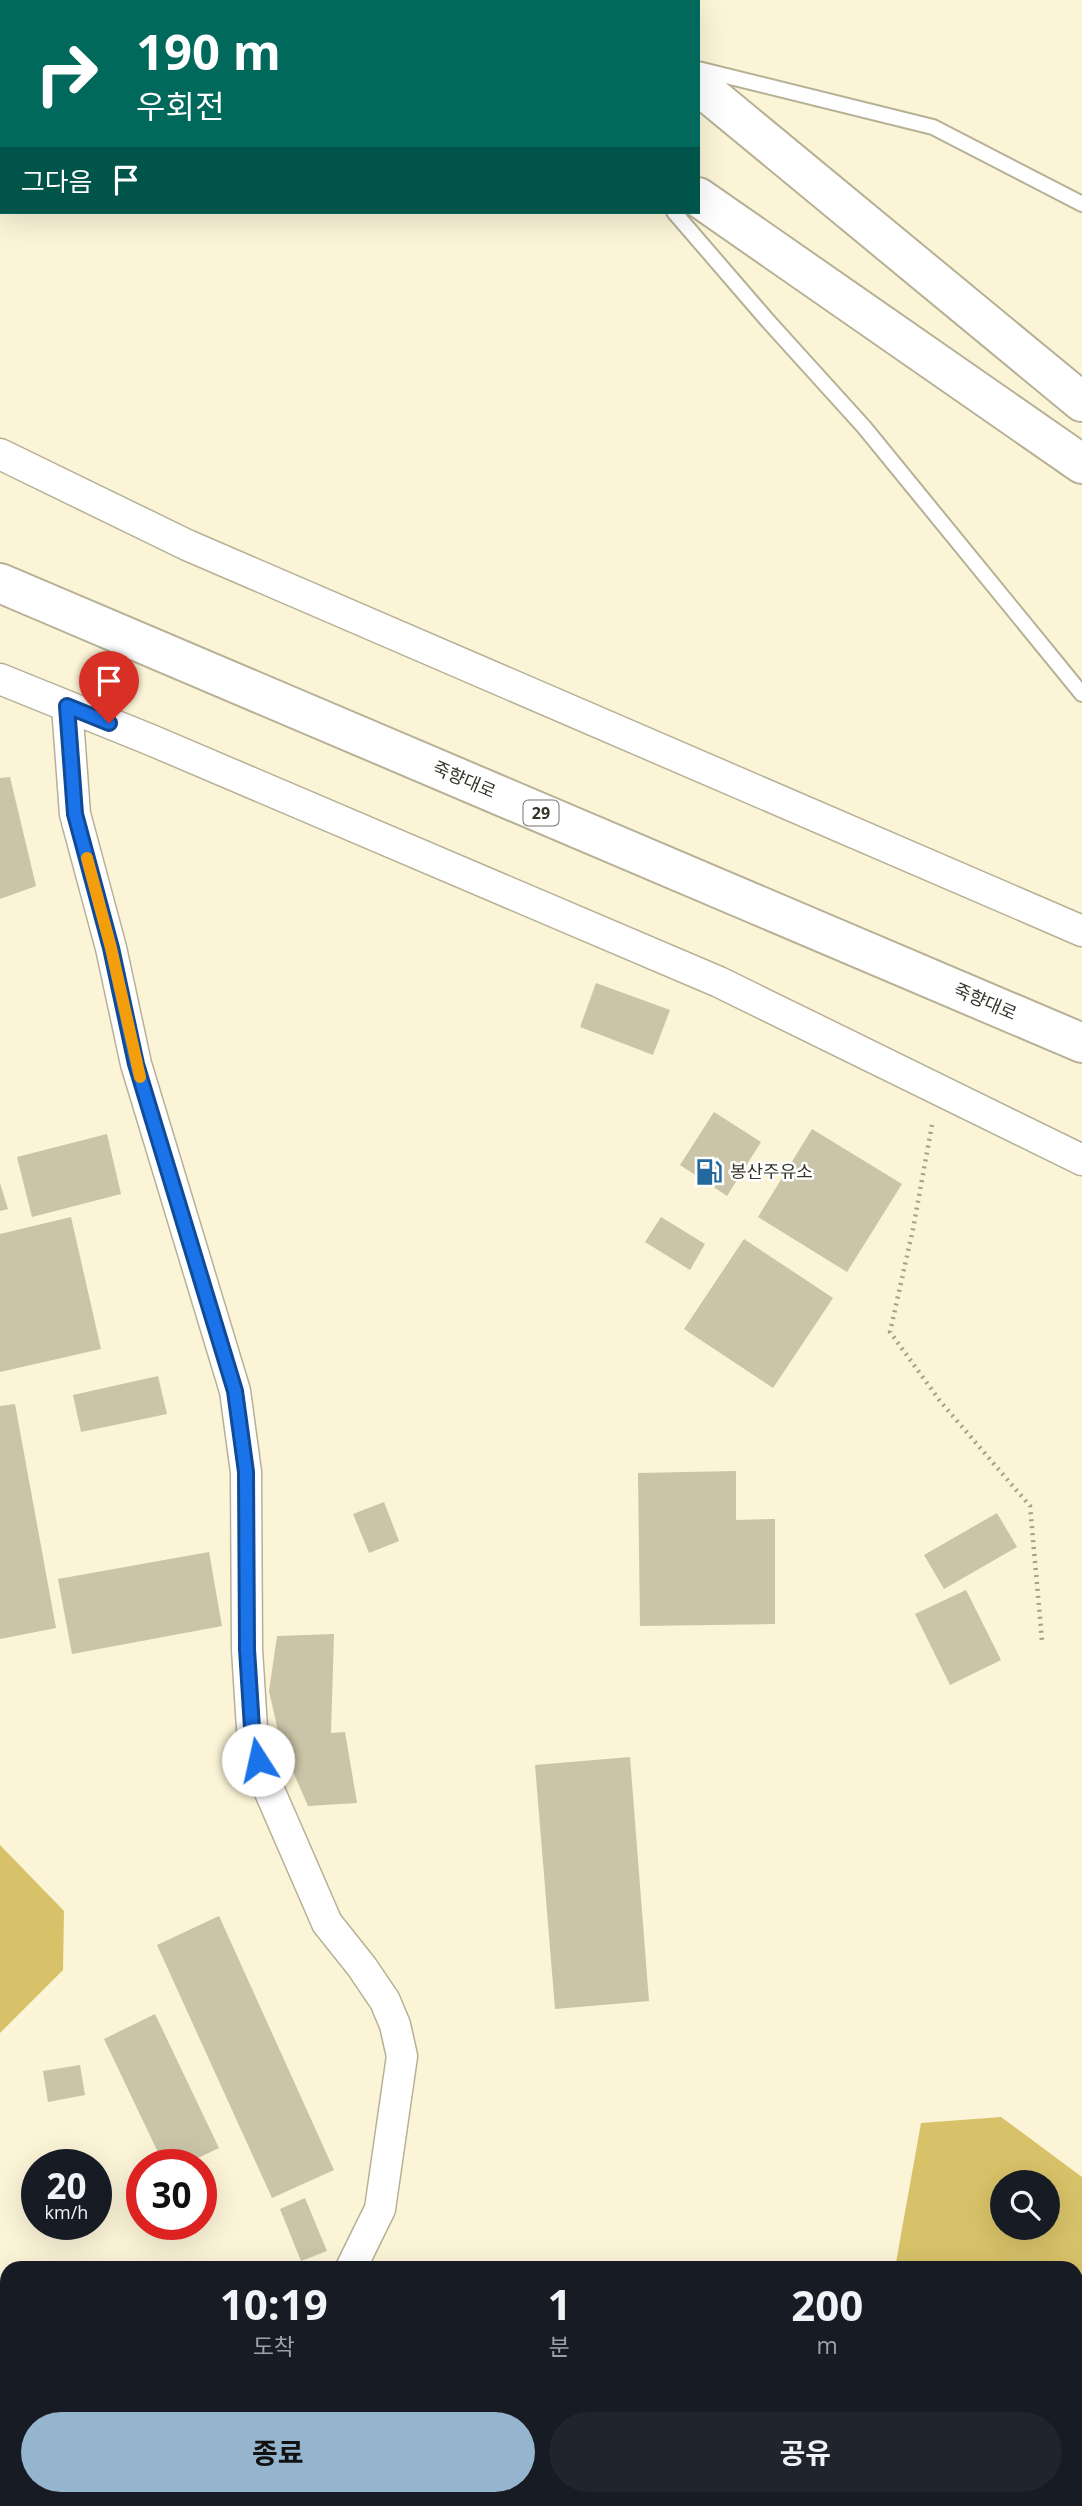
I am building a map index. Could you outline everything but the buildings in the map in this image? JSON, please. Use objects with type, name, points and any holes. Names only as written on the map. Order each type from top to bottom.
[{"type":"main road","points":[[700,87],[1082,402]]},
{"type":"main road","points":[[700,198],[1082,464]]},
{"type":"main road","name":"죽향대로","points":[[0,583],[1082,1043]]},
{"type":"street","points":[[0,454],[200,551],[1082,931]]},
{"type":"street","points":[[0,679],[164,745],[719,982],[1082,1160]]},
{"type":"street","points":[[67,706],[75,814],[111,948],[136,1064],[235,1391],[246,1472],[247,1649],[253,1744],[263,1776],[327,1923],[386,2001],[402,2056],[380,2209],[354,2261]]},
{"type":"lane","points":[[700,69],[933,127],[1082,204]]},
{"type":"lane","points":[[676,214],[864,427],[1082,694]]},
{"type":"path","points":[[938,1090],[914,1229],[890,1332],[940,1401],[1030,1506],[1042,1640]]},
{"type":"shaded area","points":[[0,1845],[64,1911],[63,1970],[0,2033]]},
{"type":"shaded area","points":[[1001,2117],[1082,2177],[1082,2261],[896,2261],[921,2123]]},
{"type":"slow traffic","points":[[87,858],[111,948],[140,1077]]},
{"type":"place","name":"봉산주유소","points":[[709,1172]]},
{"type":"route","points":[[109,723],[67,706],[75,814],[111,948],[136,1064],[235,1391],[246,1472],[247,1649],[253,1744],[258,1760]]}]
